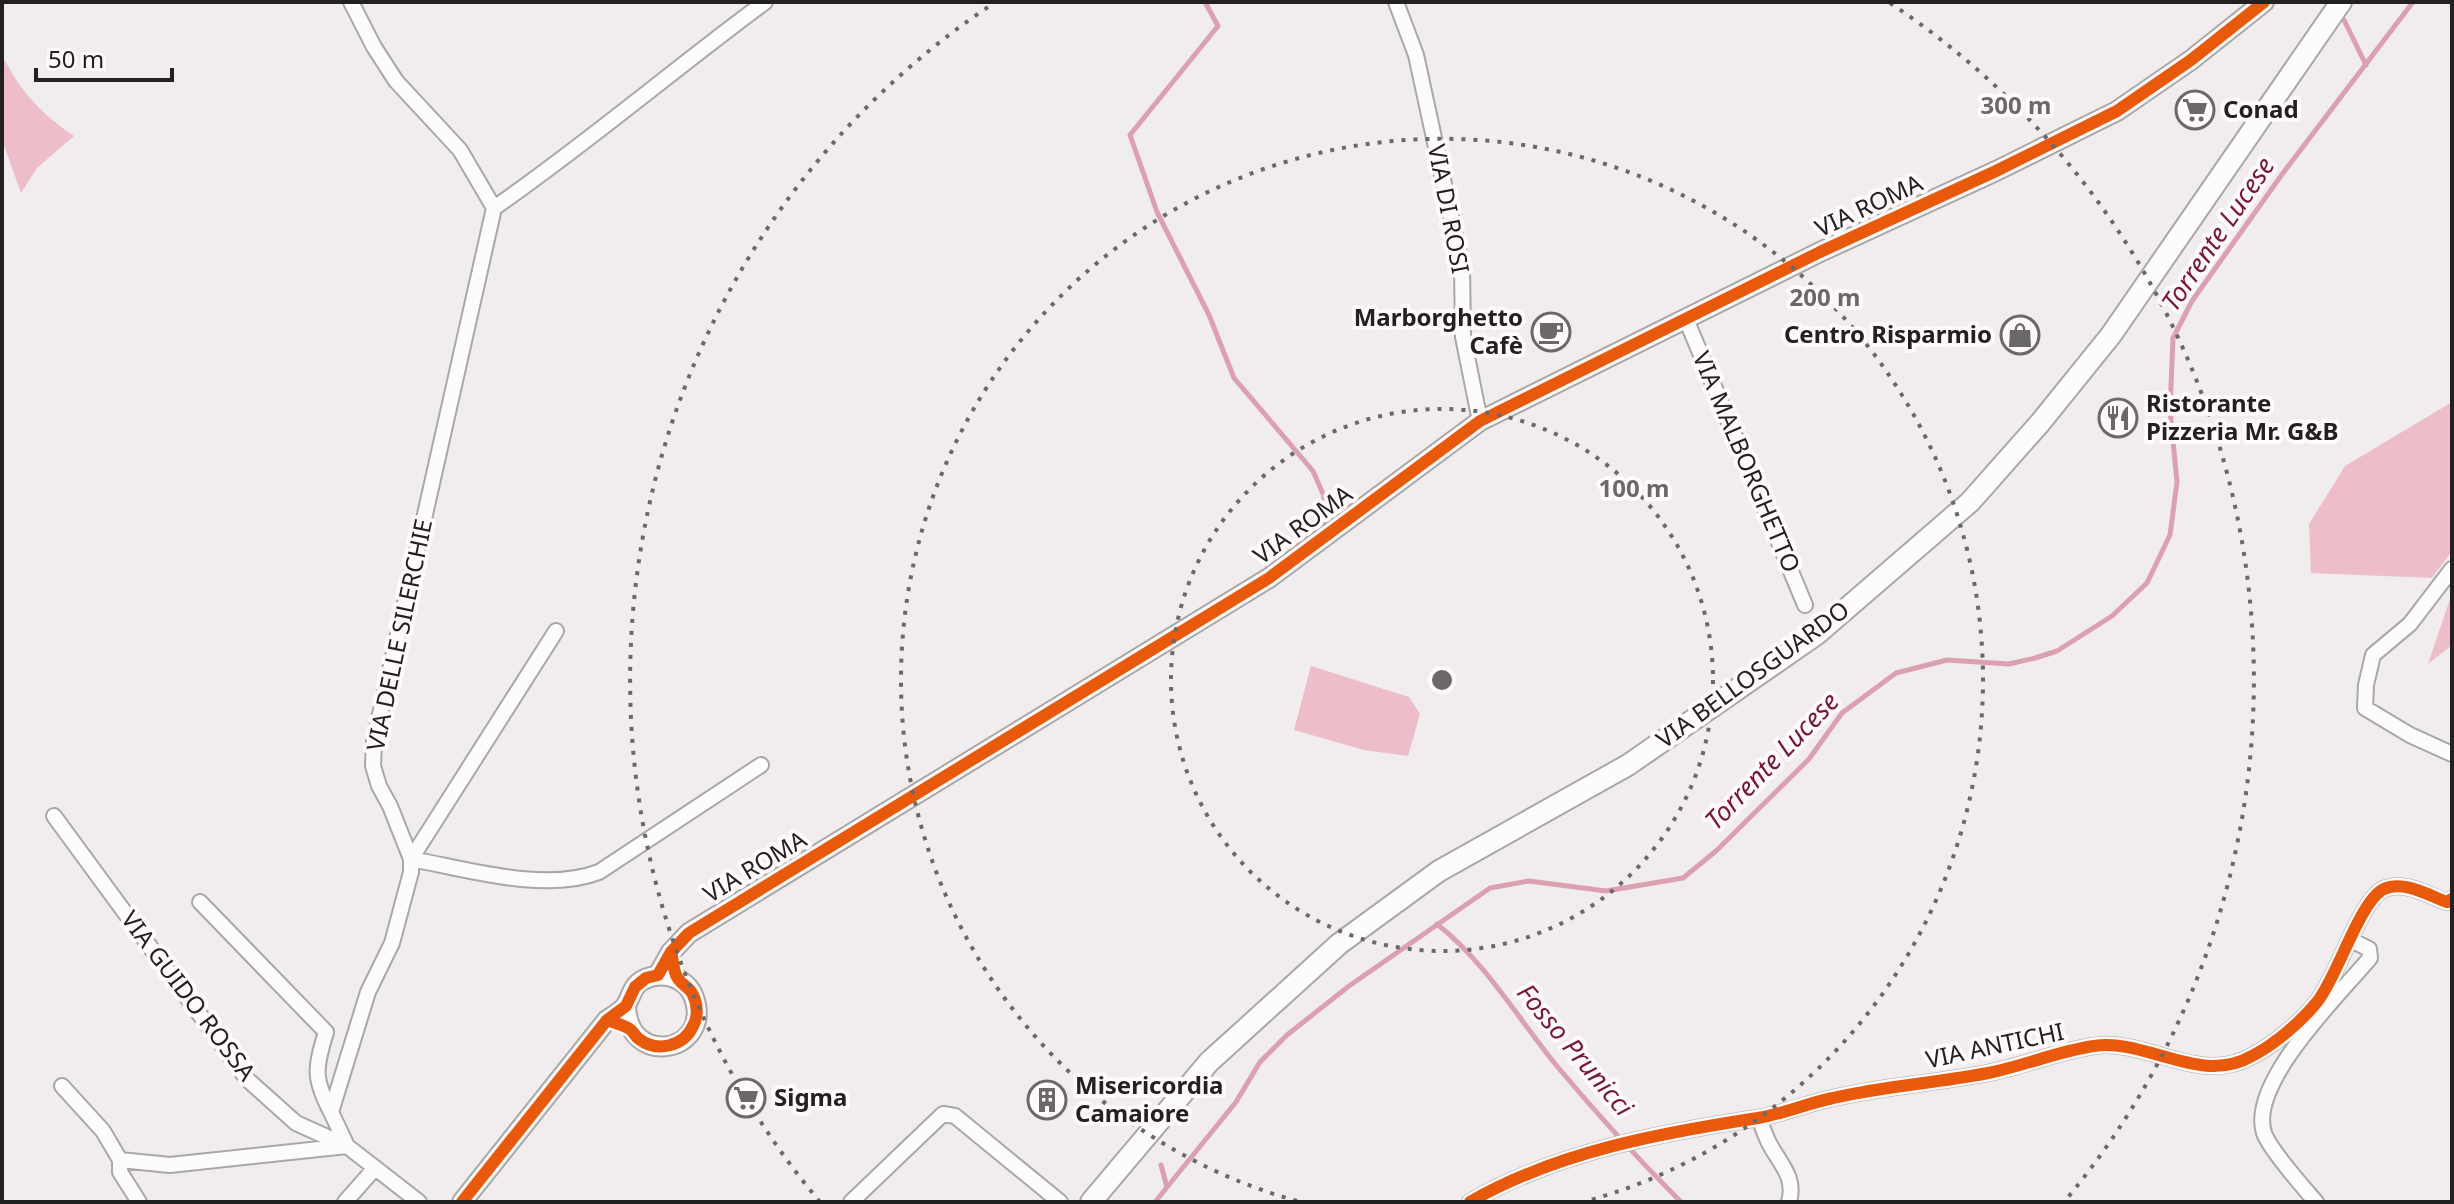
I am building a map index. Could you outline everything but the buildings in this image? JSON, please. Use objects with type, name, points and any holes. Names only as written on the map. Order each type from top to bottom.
[{"type":"main road","name":"VIA BELLOSGUARDO","points":[[1091,1202],[1209,1062],[1339,944],[1439,871],[1628,765],[1817,634],[1970,502],[2040,423],[2111,335],[2339,3]]},
{"type":"street","points":[[351,2],[396,81],[460,150],[494,208],[638,102],[685,61],[765,2]]},
{"type":"street","name":"VIA DI ROSI","points":[[1396,2],[1416,55],[1462,267],[1463,337],[1480,421]]},
{"type":"street","name":"VIA ROMA","points":[[668,977],[671,952],[689,933],[1269,578],[1480,421],[2117,111],[2191,60],[2264,2]]},
{"type":"street","name":"VIA DELLE SILERCHIE","points":[[411,859],[379,786],[373,766],[374,741],[494,208]]},
{"type":"street","name":"VIA MALBORGHETTO","points":[[1686,319],[1805,605]]},
{"type":"street","points":[[2452,569],[2410,624],[2373,655],[2366,685],[2365,708],[2410,735],[2452,754]]},
{"type":"street","points":[[331,1112],[368,992],[392,943],[411,872],[411,859],[556,631]]},
{"type":"street","points":[[411,859],[521,879],[579,879],[599,872],[761,765]]},
{"type":"street","name":"VIA GUIDO ROSSA","points":[[54,816],[247,1079],[296,1123],[347,1146]]},
{"type":"street","name":"VIA ANTICHI","points":[[1470,1202],[1518,1177],[1566,1160],[1634,1142],[1759,1118],[1835,1097],[1989,1073],[2091,1046],[2113,1045],[2215,1067],[2234,1064],[2252,1057],[2282,1035],[2318,1002],[2351,940],[2366,903],[2384,889],[2406,886],[2447,902],[2452,899]]},
{"type":"street","points":[[200,902],[326,1032],[315,1067],[318,1087],[347,1146],[419,1202]]},
{"type":"street","points":[[2316,1202],[2264,1134],[2262,1115],[2275,1074],[2287,1056],[2370,958],[2369,949],[2351,940]]},
{"type":"street","points":[[462,1202],[607,1020],[626,1006],[635,987],[646,978],[668,977],[693,995],[697,1006],[696,1019],[684,1039],[673,1045],[649,1045],[638,1039],[630,1029],[626,1006]]},
{"type":"street","points":[[607,1020],[630,1029]]},
{"type":"street","points":[[62,1086],[103,1131],[120,1160],[120,1172],[139,1202]]},
{"type":"street","points":[[851,1202],[943,1114],[955,1116],[1060,1202]]},
{"type":"street","points":[[1759,1118],[1767,1140],[1791,1177],[1789,1202]]},
{"type":"street","points":[[120,1160],[170,1165],[347,1146]]},
{"type":"street","points":[[345,1202],[375,1168]]},
{"type":"shaded area","points":[[2,55],[32,100],[74,136],[37,168],[21,193],[2,140]]},
{"type":"shaded area","points":[[2452,402],[2452,551],[2432,578],[2311,573],[2309,524],[2345,466]]},
{"type":"shaded area","points":[[2452,593],[2452,645],[2428,664]]},
{"type":"shaded area","points":[[1311,666],[1409,697],[1420,714],[1408,756],[1364,750],[1294,730]]},
{"type":"waterway","points":[[1205,2],[1218,26],[1130,135],[1157,212],[1209,315],[1234,378],[1313,471],[1324,496],[1322,527]]},
{"type":"waterway","name":"Torrente Lucese","points":[[1155,1202],[1236,1102],[1260,1062],[1287,1035],[1349,986],[1490,888],[1529,881],[1606,891],[1683,878],[1716,851],[1809,759],[1842,713],[1896,673],[1947,660],[2009,664],[2057,651],[2112,616],[2147,583],[2170,535],[2177,482],[2170,410],[2173,338],[2192,301],[2283,173],[2413,2]]},
{"type":"waterway","points":[[2344,20],[2366,65]]},
{"type":"waterway","name":"Fosso Prunicci","points":[[1437,924],[1470,955],[1571,1083],[1681,1202]]},
{"type":"waterway","points":[[1161,1165],[1167,1187]]},
{"type":"cycle path","points":[[462,1202],[607,1020],[626,1006],[635,987],[646,978],[658,975],[671,952],[689,933],[1269,578],[1480,421],[1820,252],[2117,111],[2191,60],[2264,2]]},
{"type":"cycle path","points":[[1470,1202],[1538,1170],[1610,1147],[1767,1116],[1852,1094],[1988,1073],[2081,1048],[2114,1045],[2193,1064],[2232,1064],[2270,1045],[2311,1010],[2325,991],[2366,908],[2384,889],[2408,887],[2447,902],[2452,899]]},
{"type":"cycle path","points":[[607,1020],[629,1028],[639,1039],[654,1046],[677,1043],[689,1033],[696,1019],[696,1003],[692,992],[677,977],[671,952]]},
{"type":"place","name":"Conad","points":[[2195,110]]},
{"type":"place","name":"Marborghetto Cafè","points":[[1551,332]]},
{"type":"place","name":"Centro Risparmio","points":[[2020,335]]},
{"type":"place","name":"Ristorante Pizzeria Mr. G&B","points":[[2118,418]]},
{"type":"place","name":"Sigma","points":[[746,1098]]},
{"type":"place","name":"Misericordia Camaiore","points":[[1047,1100]]}]
